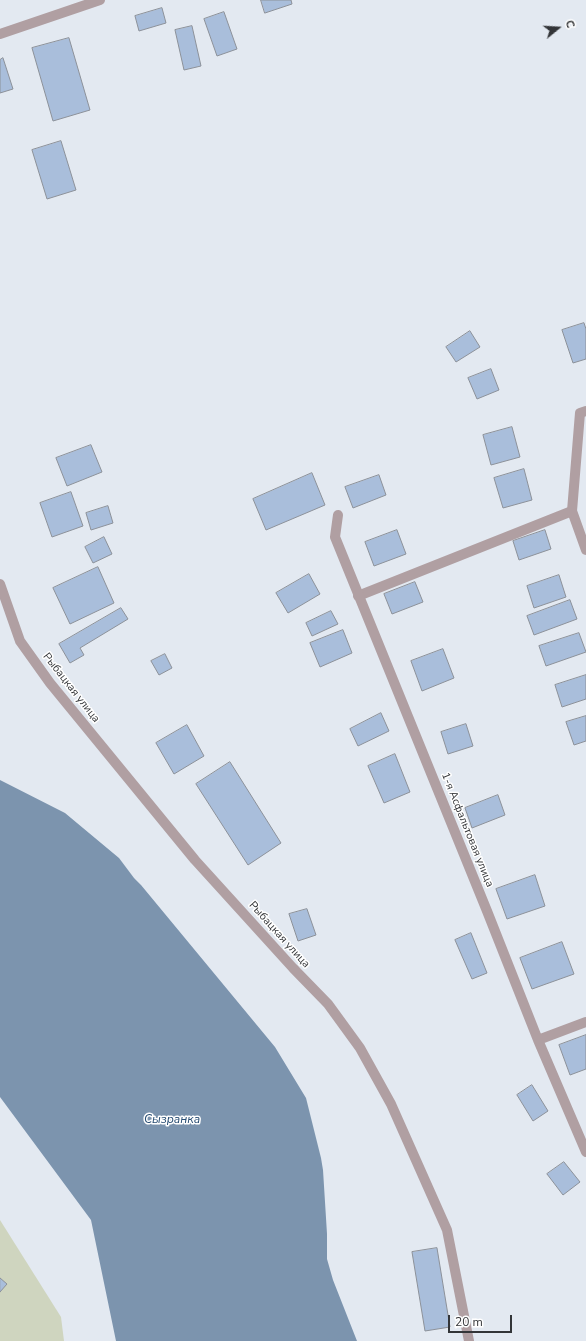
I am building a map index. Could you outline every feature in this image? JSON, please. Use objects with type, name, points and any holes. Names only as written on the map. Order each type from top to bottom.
[{"type":"street","points":[[0,32],[100,0]]},
{"type":"street","points":[[586,411],[580,413],[572,511],[586,550]]},
{"type":"street","points":[[358,596],[572,511]]},
{"type":"street","name":"1-я Асфальтовая улица","points":[[338,515],[335,537],[538,1040],[586,1152]]},
{"type":"street","name":"Рыбацкая улица","points":[[0,584],[20,641],[50,683],[195,860],[292,968],[328,1004],[360,1048],[391,1104],[447,1230],[469,1341]]},
{"type":"street","points":[[538,1040],[586,1022]]},
{"type":"green space","points":[[0,1220],[61,1317],[64,1341],[0,1341]]},
{"type":"water","name":"Сызранка","points":[[0,780],[65,813],[119,858],[275,1047],[306,1098],[323,1170],[327,1259],[333,1280],[357,1341],[116,1341],[91,1220],[0,1097]]},
{"type":"building","points":[[261,0],[291,0],[292,4],[265,13]]},
{"type":"building","points":[[162,8],[166,23],[139,31],[135,16]]},
{"type":"building","points":[[224,12],[237,49],[217,56],[204,19]]},
{"type":"building","points":[[192,26],[201,66],[184,70],[175,30]]},
{"type":"building","points":[[69,38],[90,110],[53,121],[32,48]]},
{"type":"building","points":[[3,58],[13,89],[0,93],[0,60]]},
{"type":"building","points":[[61,141],[76,190],[47,199],[32,150]]},
{"type":"building","points":[[584,323],[586,329],[586,359],[573,363],[562,330]]},
{"type":"building","points":[[470,331],[480,347],[456,362],[446,347]]},
{"type":"building","points":[[491,369],[499,390],[477,399],[468,378]]},
{"type":"building","points":[[512,427],[520,457],[491,465],[483,435]]},
{"type":"building","points":[[91,445],[102,472],[67,486],[56,458]]},
{"type":"building","points":[[524,469],[532,500],[503,508],[494,478]]},
{"type":"building","points":[[312,473],[325,505],[266,530],[253,499]]},
{"type":"building","points":[[379,475],[386,495],[353,508],[345,487]]},
{"type":"building","points":[[71,492],[83,526],[52,537],[40,503]]},
{"type":"building","points":[[108,506],[113,523],[91,530],[86,513]]},
{"type":"building","points":[[397,530],[406,554],[374,566],[365,542]]},
{"type":"building","points":[[545,530],[551,549],[519,560],[513,541]]},
{"type":"building","points":[[104,537],[112,554],[93,563],[85,547]]},
{"type":"building","points":[[98,567],[114,603],[70,624],[53,588]]},
{"type":"building","points":[[309,574],[320,594],[288,613],[276,593]]},
{"type":"building","points":[[559,575],[566,597],[534,608],[527,586]]},
{"type":"building","points":[[415,582],[423,602],[392,614],[384,594]]},
{"type":"building","points":[[570,600],[577,619],[534,635],[527,616]]},
{"type":"building","points":[[121,608],[128,619],[80,648],[84,655],[70,663],[59,644]]},
{"type":"building","points":[[331,611],[338,624],[312,636],[306,623]]},
{"type":"building","points":[[343,630],[352,653],[320,667],[310,643]]},
{"type":"building","points":[[579,633],[586,652],[546,666],[539,646]]},
{"type":"building","points":[[443,649],[454,678],[422,691],[411,661]]},
{"type":"building","points":[[165,654],[172,668],[159,675],[151,661]]},
{"type":"building","points":[[586,675],[586,699],[562,707],[555,685]]},
{"type":"building","points":[[381,713],[389,731],[358,746],[350,729]]},
{"type":"building","points":[[586,716],[586,741],[574,745],[566,722]]},
{"type":"building","points":[[466,724],[473,746],[448,754],[441,732]]},
{"type":"building","points":[[187,725],[204,756],[174,774],[156,743]]},
{"type":"building","points":[[395,754],[410,792],[384,803],[368,766]]},
{"type":"building","points":[[230,762],[281,843],[248,865],[196,784]]},
{"type":"building","points":[[498,795],[505,815],[472,828],[465,808]]},
{"type":"building","points":[[535,875],[545,906],[507,919],[496,889]]},
{"type":"building","points":[[307,909],[316,935],[298,941],[289,914]]},
{"type":"building","points":[[471,933],[487,973],[472,979],[455,940]]},
{"type":"building","points":[[562,942],[574,974],[532,989],[520,958]]},
{"type":"building","points":[[586,1035],[586,1069],[570,1075],[559,1045]]},
{"type":"building","points":[[532,1085],[548,1111],[533,1121],[517,1095]]},
{"type":"building","points":[[564,1162],[580,1182],[563,1195],[547,1174]]},
{"type":"building","points":[[437,1248],[450,1327],[425,1331],[412,1252]]},
{"type":"building","points":[[0,1278],[7,1284],[0,1292]]}]
